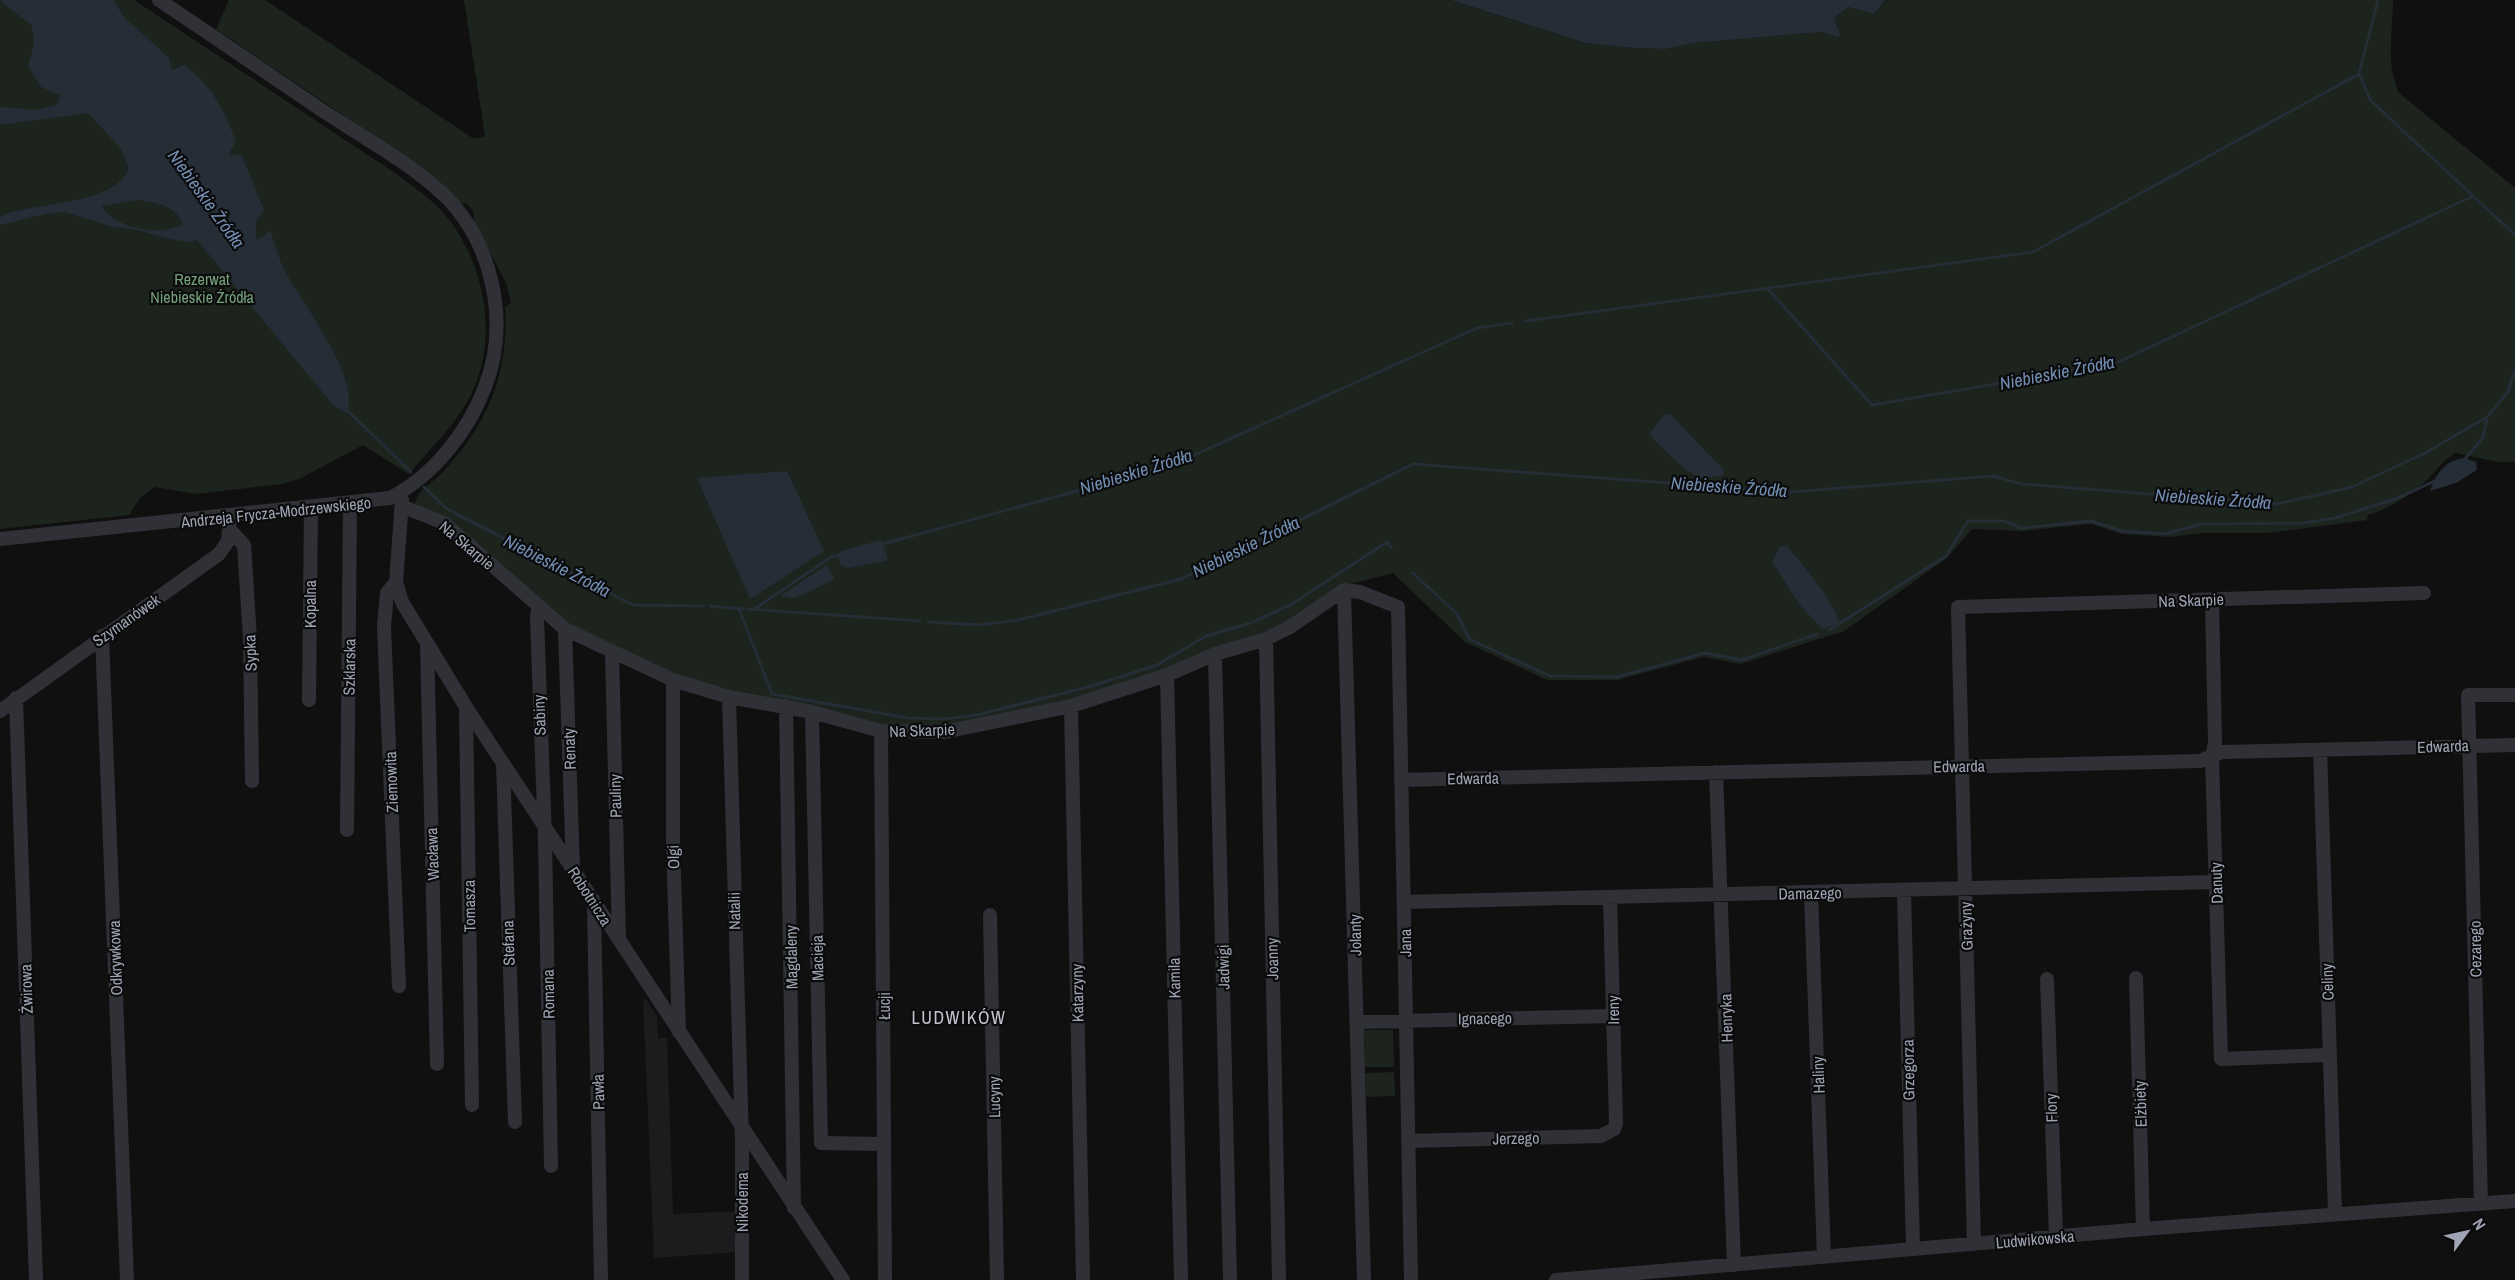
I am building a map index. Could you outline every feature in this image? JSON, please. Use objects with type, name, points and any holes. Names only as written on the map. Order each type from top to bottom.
[{"type":"street","name":"Andrzeja Frycza-Modrzewskiego","points":[[0,539],[230,523],[310,507],[379,502],[401,492],[435,463],[462,432],[480,399],[490,374],[495,351],[496,310],[491,281],[476,240],[452,204],[422,178],[159,0]]},
{"type":"street","name":"Robotnicza","points":[[401,492],[404,507],[396,582],[402,602],[466,707],[843,1280]]},
{"type":"street","name":"Szklarska","points":[[347,830],[350,504]]},
{"type":"street","name":"Kopalna","points":[[309,700],[310,507]]},
{"type":"street","name":"Na Skarpie","points":[[404,507],[444,523],[565,629],[673,680],[729,697],[786,706],[881,731],[944,732],[1071,706],[1167,675],[1215,654],[1266,639],[1290,627],[1344,590]]},
{"type":"street","name":"Szymanówek","points":[[0,711],[219,554],[228,541],[230,523]]},
{"type":"street","name":"Sypka","points":[[230,523],[244,545],[250,638],[252,781]]},
{"type":"street","name":"Ziemowita","points":[[396,582],[387,593],[384,627],[399,986]]},
{"type":"street","name":"Jana","points":[[1344,590],[1360,592],[1398,607],[1411,1280]]},
{"type":"street","name":"Jolanty","points":[[1344,590],[1364,1280]]},
{"type":"street","name":"Na Skarpie","points":[[1958,607],[2424,593]]},
{"type":"street","name":"Danuty","points":[[2212,600],[2215,742],[2212,758],[2221,1059],[2329,1055]]},
{"type":"street","name":"Sabiny","points":[[538,607],[543,824]]},
{"type":"street","name":"Grażyny","points":[[1958,607],[1974,1244]]},
{"type":"street","name":"Renaty","points":[[565,629],[573,870]]},
{"type":"street","name":"Odkrywkowa","points":[[102,636],[127,1280]]},
{"type":"street","name":"Joanny","points":[[1266,639],[1279,1280]]},
{"type":"street","name":"Wacława","points":[[427,643],[437,1064]]},
{"type":"street","name":"Pauliny","points":[[612,651],[619,941]]},
{"type":"street","name":"Jadwigi","points":[[1215,654],[1230,1280]]},
{"type":"street","name":"Kamila","points":[[1167,675],[1181,1280]]},
{"type":"street","name":"Olgi","points":[[673,680],[673,844],[679,1034]]},
{"type":"street","name":"Cezarego","points":[[2481,1203],[2468,695],[2515,695]]},
{"type":"street","name":"Natalii","points":[[729,697],[739,1125]]},
{"type":"street","name":"Żwirowa","points":[[16,699],[36,1280]]},
{"type":"street","name":"Magdaleny","points":[[786,706],[794,1208]]},
{"type":"street","name":"Katarzyny","points":[[1071,706],[1083,1280]]},
{"type":"street","name":"Tomasza","points":[[466,707],[472,1105]]},
{"type":"street","name":"Macieja","points":[[812,712],[821,1143],[883,1144]]},
{"type":"street","name":"Łucji","points":[[881,731],[885,1280]]},
{"type":"street","name":"Edwarda","points":[[1401,780],[2200,761],[2222,752],[2515,745]]},
{"type":"street","name":"Celiny","points":[[2320,750],[2335,1214]]},
{"type":"street","name":"Stefana","points":[[503,763],[515,1122]]},
{"type":"street","name":"Henryka","points":[[1716,772],[1734,1265]]},
{"type":"street","name":"Romana","points":[[543,824],[551,1166]]},
{"type":"street","name":"Damazego","points":[[1404,902],[2216,882]]},
{"type":"street","name":"Grzegorza","points":[[1904,891],[1913,1249]]},
{"type":"street","name":"Haliny","points":[[1811,893],[1824,1257]]},
{"type":"street","name":"Ireny","points":[[1610,898],[1616,1123]]},
{"type":"street","name":"Pawła","points":[[594,903],[601,1280]]},
{"type":"street","name":"Lucyny","points":[[990,915],[997,1280]]},
{"type":"street","name":"Elżbiety","points":[[2136,978],[2143,1229]]},
{"type":"street","name":"Flory","points":[[2047,979],[2056,1237]]},
{"type":"street","name":"Ignacego","points":[[1357,1022],[1613,1016]]},
{"type":"street","name":"Jerzego","points":[[1408,1141],[1601,1136],[1608,1134],[1616,1123]]},
{"type":"street","name":"Nikodema","points":[[739,1125],[742,1141],[742,1280]]},
{"type":"street","name":"Ludwikowska","points":[[1556,1280],[2143,1229],[2515,1201]]},
{"type":"shaded area","points":[[643,999],[646,999],[657,1017],[658,1038],[667,1038],[673,1214],[738,1211],[738,1252],[654,1258]]},
{"type":"green space","name":"Rezerwat Niebieskie Źródła","points":[[0,0],[134,0],[395,173],[438,207],[462,240],[480,282],[486,329],[484,352],[479,374],[465,406],[409,474],[363,445],[299,479],[281,484],[197,494],[155,487],[140,498],[129,515],[0,529]]},
{"type":"green space","points":[[229,0],[265,0],[474,139],[485,136],[464,0],[1449,0],[1586,43],[1666,49],[1694,43],[1822,32],[1838,38],[1840,33],[1834,18],[1848,7],[1874,14],[1887,0],[2393,0],[2391,59],[2399,93],[2515,188],[2515,462],[2498,462],[2456,453],[2415,491],[2393,505],[2368,515],[2367,520],[2269,533],[2203,533],[2169,537],[2122,534],[2091,524],[2021,531],[1972,529],[1947,558],[1844,631],[1741,664],[1703,657],[1617,680],[1547,680],[1465,642],[1393,573],[1342,586],[1289,625],[1163,672],[1066,704],[925,729],[879,724],[728,693],[671,675],[567,625],[417,506],[415,503],[419,494],[442,473],[472,436],[492,397],[503,354],[505,307],[511,303],[507,285],[474,221],[473,210],[466,203],[461,204],[433,176],[216,29]]},
{"type":"green space","points":[[1364,1030],[1393,1030],[1394,1067],[1365,1067]]},
{"type":"green space","points":[[1394,1072],[1395,1096],[1366,1097],[1365,1073]]},
{"type":"water","points":[[0,0],[113,0],[124,17],[169,58],[172,70],[184,65],[210,90],[236,141],[229,154],[242,156],[264,210],[256,221],[256,239],[261,238],[270,230],[284,269],[338,361],[346,381],[349,398],[346,413],[333,405],[197,240],[187,242],[134,229],[113,227],[65,212],[0,225],[0,217],[15,212],[89,197],[106,191],[119,182],[129,169],[121,149],[88,113],[0,125],[0,107],[35,110],[57,105],[60,95],[41,87],[28,66],[34,45],[32,26]],"holes":[[[137,200],[170,208],[180,217],[183,224],[164,230],[140,228],[117,220],[102,206]]]},
{"type":"water","points":[[1450,0],[1886,0],[1874,14],[1848,7],[1834,18],[1840,33],[1839,38],[1822,32],[1694,43],[1666,49],[1586,43]]},
{"type":"water","points":[[1665,414],[1671,415],[1724,470],[1723,475],[1704,478],[1690,472],[1649,434]]},
{"type":"water","points":[[2465,458],[2476,462],[2477,470],[2456,483],[2430,491],[2442,469],[2458,459]]},
{"type":"water","points":[[787,471],[824,551],[750,599],[697,478]]},
{"type":"water","points":[[881,540],[888,558],[886,561],[849,568],[841,565],[838,556],[842,551]]},
{"type":"water","points":[[1787,546],[1823,592],[1840,623],[1822,629],[1800,605],[1772,562],[1779,547]]},
{"type":"water","points":[[827,565],[834,578],[830,582],[794,598],[780,596]]},
{"type":"waterway","name":"Niebieskie Źródła","points":[[2378,0],[2359,74],[2371,101],[2515,235]]},
{"type":"waterway","name":"Niebieskie Żródła","points":[[1526,321],[2033,252],[2359,74]]},
{"type":"waterway","name":"Niebieskie Żródła","points":[[1767,288],[1872,405],[2114,364],[2473,196]]},
{"type":"waterway","name":"Niebieskie Żródła","points":[[879,545],[1172,465],[1477,328],[1512,323]]},
{"type":"waterway","name":"Niebieskie Źródła","points":[[928,622],[980,625],[1018,620],[1181,579],[1413,464],[1790,492],[1993,476],[2021,484],[2277,504],[2352,487],[2425,453],[2487,417],[2508,392],[2515,370]]},
{"type":"waterway","name":"Niebieskie Źródła","points":[[346,409],[411,472]]},
{"type":"waterway","points":[[2463,461],[2483,438],[2487,418]]},
{"type":"waterway","points":[[1829,630],[1946,556],[1968,521],[2004,521],[2021,528],[2091,521],[2122,531],[2165,534],[2201,524],[2304,523],[2335,518],[2398,498],[2437,480]]},
{"type":"waterway","name":"Niebieskie Źródła","points":[[424,487],[447,509],[633,605],[704,606]]},
{"type":"waterway","points":[[739,609],[772,694],[908,718],[944,719],[977,715],[1092,686],[1157,665],[1206,636],[1251,623],[1292,604],[1387,542],[1391,548]]},
{"type":"waterway","name":"Niebieskie Żródła","points":[[756,608],[831,557],[843,554]]},
{"type":"waterway","points":[[1413,573],[1457,614],[1469,639],[1550,676],[1617,677],[1705,653],[1742,660],[1817,634]]},
{"type":"waterway","name":"Niebieskie Źródła","points":[[710,606],[744,609]]},
{"type":"waterway","name":"Niebieskie Źródła","points":[[749,609],[920,621]]},
{"type":"district","name":"LUDWIKÓW","points":[[959,1018]]}]
